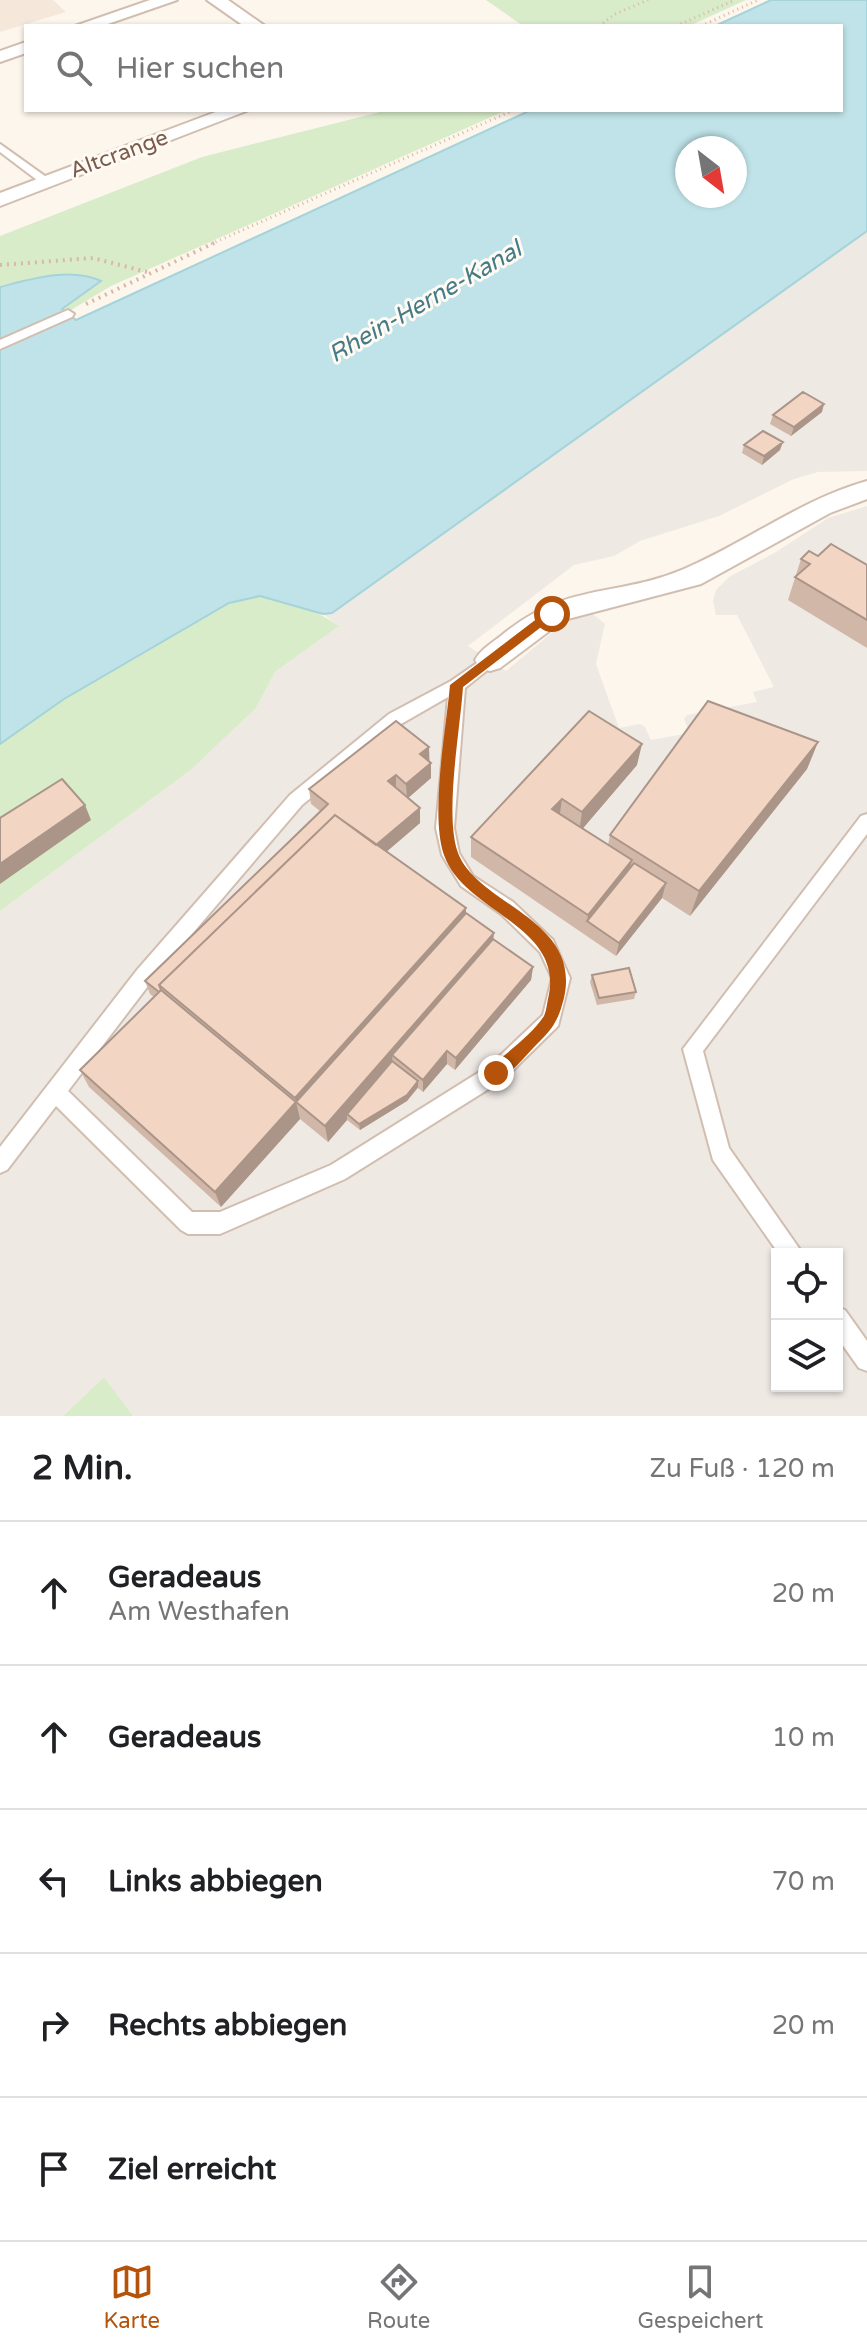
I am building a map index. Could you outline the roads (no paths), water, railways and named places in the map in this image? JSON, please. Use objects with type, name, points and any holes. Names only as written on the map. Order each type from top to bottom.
[{"type":"street","points":[[87,0],[105,18]]},
{"type":"street","points":[[89,24],[168,0]]},
{"type":"street","points":[[216,0],[253,24]]},
{"type":"street","points":[[0,57],[24,48]]},
{"type":"street","name":"Altcrange","points":[[0,200],[234,112]]},
{"type":"street","points":[[490,660],[552,614],[592,600],[646,591],[691,577],[819,507],[867,490]]},
{"type":"lane","points":[[0,147],[45,181]]},
{"type":"lane","points":[[0,345],[68,314]]},
{"type":"lane","points":[[0,1163],[144,976],[296,800],[395,719],[457,685],[490,660]]},
{"type":"lane","points":[[56,1093],[188,1223],[220,1223],[338,1172],[496,1073],[551,1020],[561,978],[547,946],[507,908],[467,881],[451,855],[445,828],[457,685]]},
{"type":"lane","points":[[788,1248],[720,1153],[693,1049],[867,821]]},
{"type":"lane","points":[[838,1320],[867,1360]]},
{"type":"water","name":"Rhein-Herne-Kanal","points":[[771,0],[867,0],[867,231],[332,613],[323,614],[260,596],[229,603],[64,699],[0,744],[0,287],[64,275],[101,281],[62,309],[76,320],[527,112],[843,112],[843,24],[719,24]]}]
